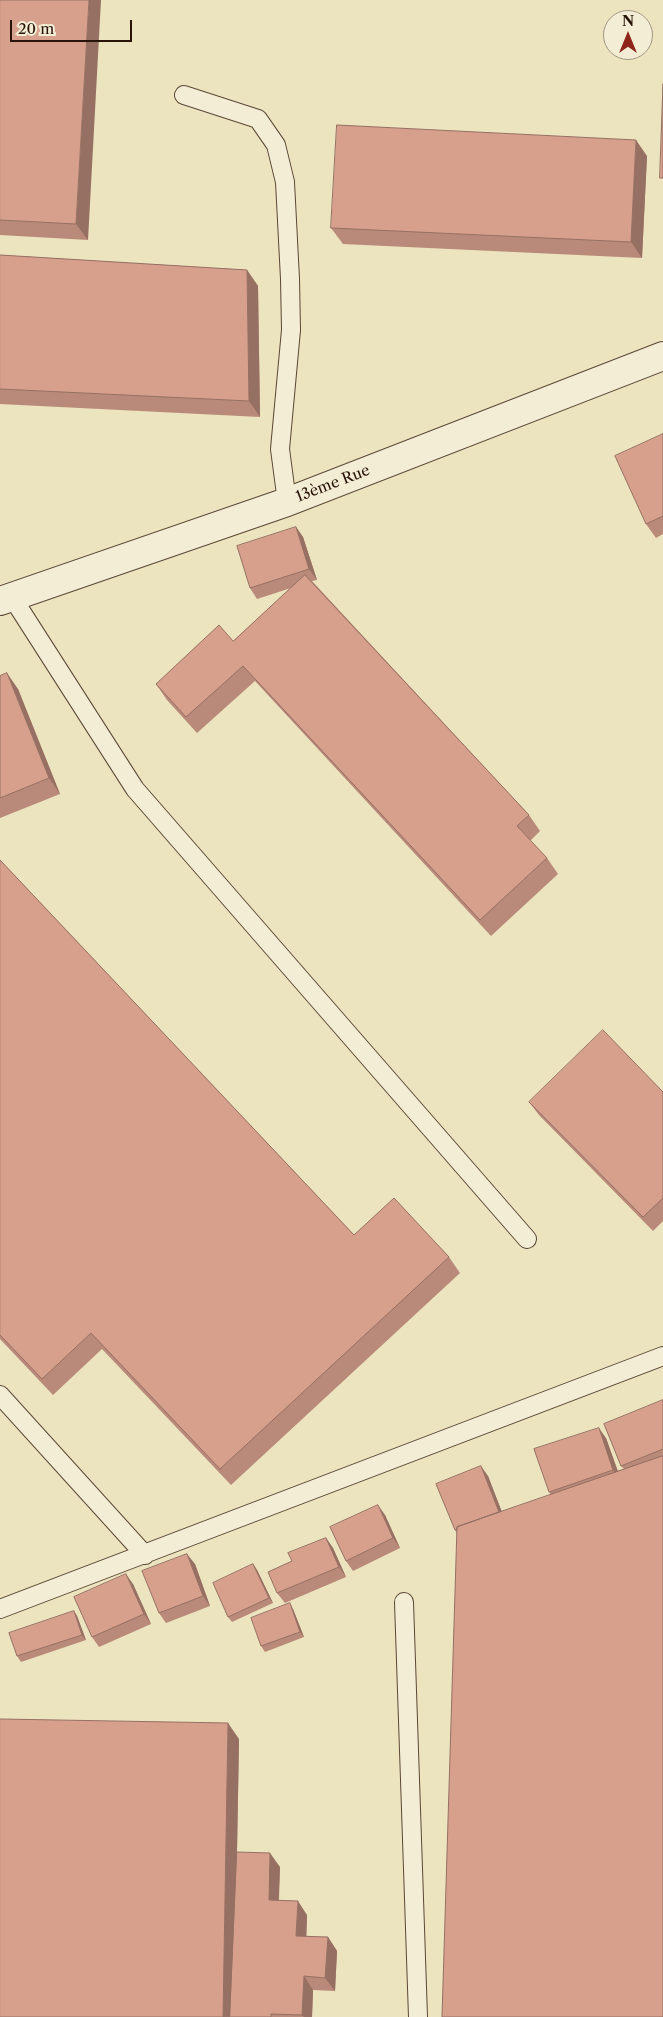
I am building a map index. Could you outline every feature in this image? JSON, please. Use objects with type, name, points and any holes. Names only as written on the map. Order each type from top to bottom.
[{"type":"street","name":"13ème Rue","points":[[6,599],[287,502],[663,356]]},
{"type":"lane","points":[[184,95],[258,119],[276,145],[285,182],[290,279],[291,330],[280,448],[287,502]]},
{"type":"lane","points":[[6,599],[135,789],[526,1239]]},
{"type":"lane","points":[[0,1609],[663,1356]]},
{"type":"lane","points":[[0,1395],[145,1555]]},
{"type":"lane","points":[[404,1602],[418,2017]]},
{"type":"building","points":[[0,0],[89,0],[76,224],[0,220]]},
{"type":"building","points":[[663,84],[663,178],[660,178]]},
{"type":"building","points":[[337,125],[636,140],[631,242],[331,228]]},
{"type":"building","points":[[0,255],[247,270],[249,401],[0,389]]},
{"type":"building","points":[[663,434],[663,516],[646,524],[615,456]]},
{"type":"building","points":[[296,527],[309,569],[250,588],[237,546]]},
{"type":"building","points":[[305,575],[529,815],[517,826],[547,858],[480,920],[243,666],[186,717],[156,684],[219,625],[233,641]]},
{"type":"building","points":[[7,673],[49,778],[0,798],[0,676]]},
{"type":"building","points":[[0,860],[354,1235],[394,1198],[449,1257],[220,1469],[91,1333],[42,1379],[0,1335]]},
{"type":"building","points":[[603,1030],[663,1092],[663,1198],[643,1217],[529,1102]]},
{"type":"building","points":[[663,1400],[663,1449],[621,1466],[604,1424]]},
{"type":"building","points":[[599,1428],[613,1470],[549,1492],[534,1449]]},
{"type":"building","points":[[663,1456],[663,2017],[442,2017],[457,1527]]},
{"type":"building","points":[[481,1466],[499,1512],[457,1527],[455,1530],[436,1484]]},
{"type":"building","points":[[378,1505],[393,1538],[346,1561],[330,1527]]},
{"type":"building","points":[[326,1538],[339,1567],[277,1593],[268,1572],[292,1561],[288,1553]]},
{"type":"building","points":[[187,1554],[203,1596],[159,1613],[142,1571]]},
{"type":"building","points":[[253,1564],[269,1598],[228,1617],[213,1583]]},
{"type":"building","points":[[126,1574],[144,1614],[92,1637],[74,1597]]},
{"type":"building","points":[[290,1603],[300,1632],[261,1646],[251,1618]]},
{"type":"building","points":[[74,1611],[82,1635],[17,1656],[9,1633]]},
{"type":"building","points":[[0,1719],[228,1723],[223,2017],[0,2017]]},
{"type":"building","points":[[237,1852],[270,1853],[269,1900],[298,1901],[296,1936],[328,1937],[325,1978],[304,1976],[302,2015],[271,2014],[271,2017],[230,2017]]}]
